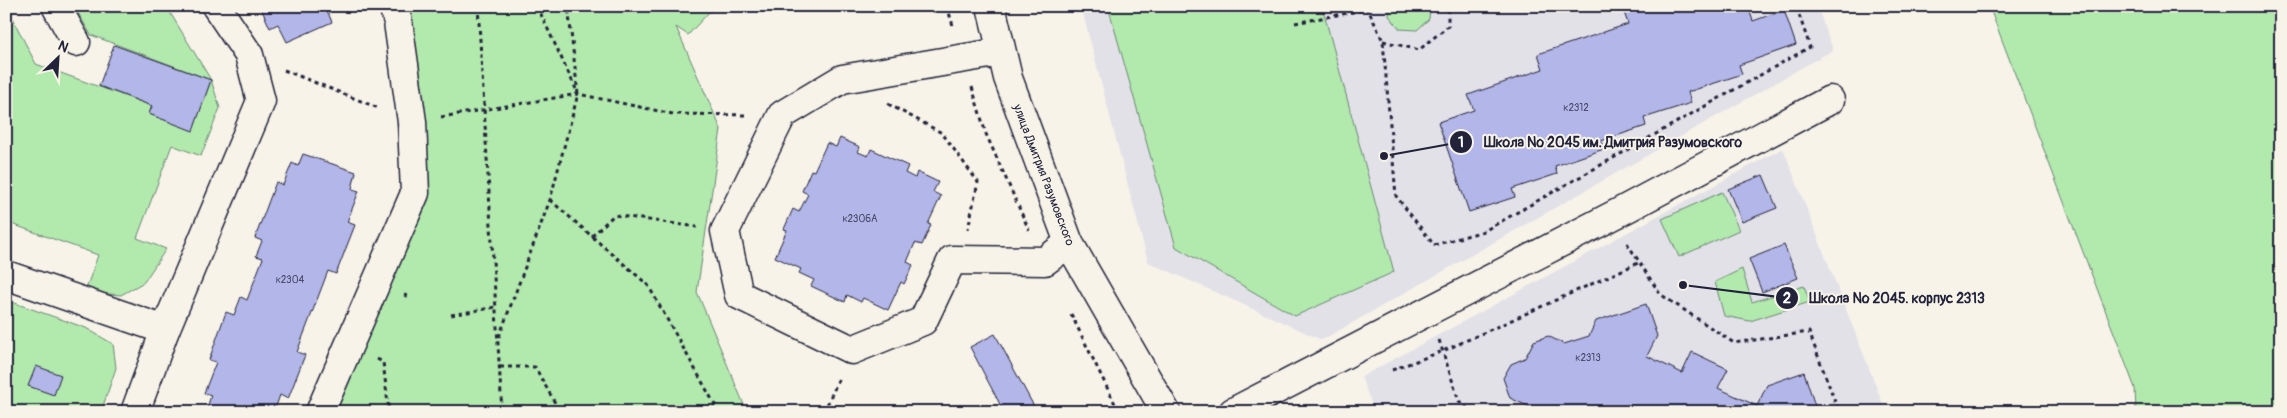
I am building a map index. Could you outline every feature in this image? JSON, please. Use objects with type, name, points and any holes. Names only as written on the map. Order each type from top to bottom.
[{"type":"street","points":[[56,6],[76,42]]},
{"type":"street","points":[[135,412],[165,330],[261,101],[249,55],[216,6]]},
{"type":"street","points":[[320,412],[415,193],[412,122],[398,22],[392,6]]},
{"type":"street","name":"улица Дмитрия Разумовского","points":[[991,6],[1001,52],[1017,103],[1069,243],[1166,412]]},
{"type":"street","points":[[1001,52],[842,80],[782,115],[725,231],[739,295],[852,350],[923,321],[952,260],[961,262],[1045,261],[1069,243]]},
{"type":"street","points":[[1233,412],[1616,214],[1830,100]]},
{"type":"street","points":[[6,274],[165,330]]},
{"type":"path","points":[[478,6],[502,412]]},
{"type":"path","points":[[538,6],[578,94]]},
{"type":"path","points":[[498,340],[550,200],[578,94],[568,6]]},
{"type":"path","points":[[710,11],[713,6]]},
{"type":"path","points":[[1383,42],[1420,50],[1448,26],[1448,6]]},
{"type":"path","points":[[1295,24],[1368,8],[1383,42],[1396,196],[1434,245],[1484,231],[1810,48],[1796,6]]},
{"type":"path","points":[[249,55],[412,122],[578,94],[674,114],[782,115]]},
{"type":"path","points":[[884,102],[942,132],[978,182],[961,262]]},
{"type":"path","points":[[550,200],[648,285],[719,412]]},
{"type":"path","points":[[1616,214],[1622,235],[1638,263],[1660,294],[1734,343],[1809,332],[1839,412]]},
{"type":"path","points":[[592,236],[614,215],[725,231]]},
{"type":"path","points":[[1392,370],[1443,351],[1638,263]]},
{"type":"path","points":[[451,314],[496,307]]},
{"type":"path","points":[[1430,310],[1459,402],[1472,412]]},
{"type":"path","points":[[349,344],[383,362],[389,412]]},
{"type":"path","points":[[824,412],[852,350]]},
{"type":"path","points":[[500,367],[535,367],[560,412]]},
{"type":"shaded area","points":[[1081,6],[1817,6],[1833,50],[1322,340],[1148,262]]},
{"type":"shaded area","points":[[1783,148],[1886,412],[1375,412],[1361,377]]},
{"type":"green space","points":[[6,6],[36,64],[152,106],[149,114],[193,130],[211,80],[220,108],[201,156],[172,145],[137,238],[166,249],[144,282],[121,295],[85,292],[98,255],[6,222]]},
{"type":"green space","points":[[74,6],[166,6],[211,80],[91,35]]},
{"type":"green space","points":[[397,6],[703,6],[710,11],[688,35],[676,27],[721,129],[697,292],[747,412],[329,412],[427,190]]},
{"type":"green space","points":[[1108,6],[1322,6],[1394,272],[1295,316],[1176,247]]},
{"type":"green space","points":[[1390,6],[1430,6],[1429,19],[1417,30],[1400,29],[1389,16]]},
{"type":"green space","points":[[1989,6],[2281,6],[2281,412],[2136,412],[2135,388]]},
{"type":"green space","points":[[1722,192],[1739,230],[1679,257],[1662,219]]},
{"type":"green space","points":[[1742,269],[1752,302],[1804,286],[1810,302],[1750,321],[1724,316],[1715,282]]},
{"type":"green space","points":[[6,300],[86,328],[113,344],[116,368],[101,412],[6,412]]},
{"type":"building","points":[[260,6],[325,6],[332,22],[287,42],[278,24],[270,28]]},
{"type":"building","points":[[1622,6],[1748,6],[1753,21],[1784,10],[1796,45],[1739,65],[1742,74],[1688,92],[1691,103],[1644,118],[1646,126],[1601,141],[1604,149],[1555,166],[1557,174],[1512,189],[1515,197],[1469,212],[1438,122],[1474,110],[1468,95],[1543,69],[1538,54],[1628,24]]},
{"type":"building","points":[[114,45],[211,80],[193,131],[149,114],[152,106],[99,86]]},
{"type":"building","points":[[840,138],[860,147],[858,152],[868,156],[871,149],[908,166],[905,173],[915,178],[917,172],[938,182],[933,192],[941,196],[928,224],[931,225],[922,245],[915,243],[907,262],[913,265],[904,284],[901,282],[888,310],[863,298],[861,302],[847,295],[845,302],[811,286],[814,280],[799,273],[801,269],[775,257],[787,230],[784,229],[793,209],[799,212],[808,194],[802,191],[811,170],[814,171],[827,143],[836,147]]},
{"type":"building","points":[[303,154],[356,172],[352,189],[359,191],[347,222],[355,225],[336,274],[328,271],[297,352],[305,355],[288,399],[280,395],[274,412],[206,412],[211,395],[204,393],[216,362],[209,360],[226,312],[234,315],[241,297],[247,300],[263,258],[256,256],[262,241],[255,238],[276,182],[283,185],[292,163],[298,166]]},
{"type":"building","points":[[1763,175],[1777,208],[1742,222],[1728,189]]},
{"type":"building","points":[[1784,245],[1798,278],[1762,292],[1749,259]]},
{"type":"building","points":[[1646,304],[1657,336],[1647,356],[1682,373],[1692,352],[1728,369],[1718,388],[1757,406],[1767,385],[1804,372],[1817,412],[1533,412],[1532,408],[1510,398],[1503,378],[1511,364],[1525,358],[1534,341],[1548,336],[1564,344],[1589,336],[1596,321]]},
{"type":"building","points":[[995,334],[1037,412],[1004,412],[970,347]]},
{"type":"building","points":[[36,366],[61,375],[54,395],[28,386]]},
{"type":"place","name":"Школа № 2045 им. Дмитрия Разумовского","points":[[1384,156]]},
{"type":"place","name":"Школа № 2045. корпус 2313","points":[[1683,285]]}]
